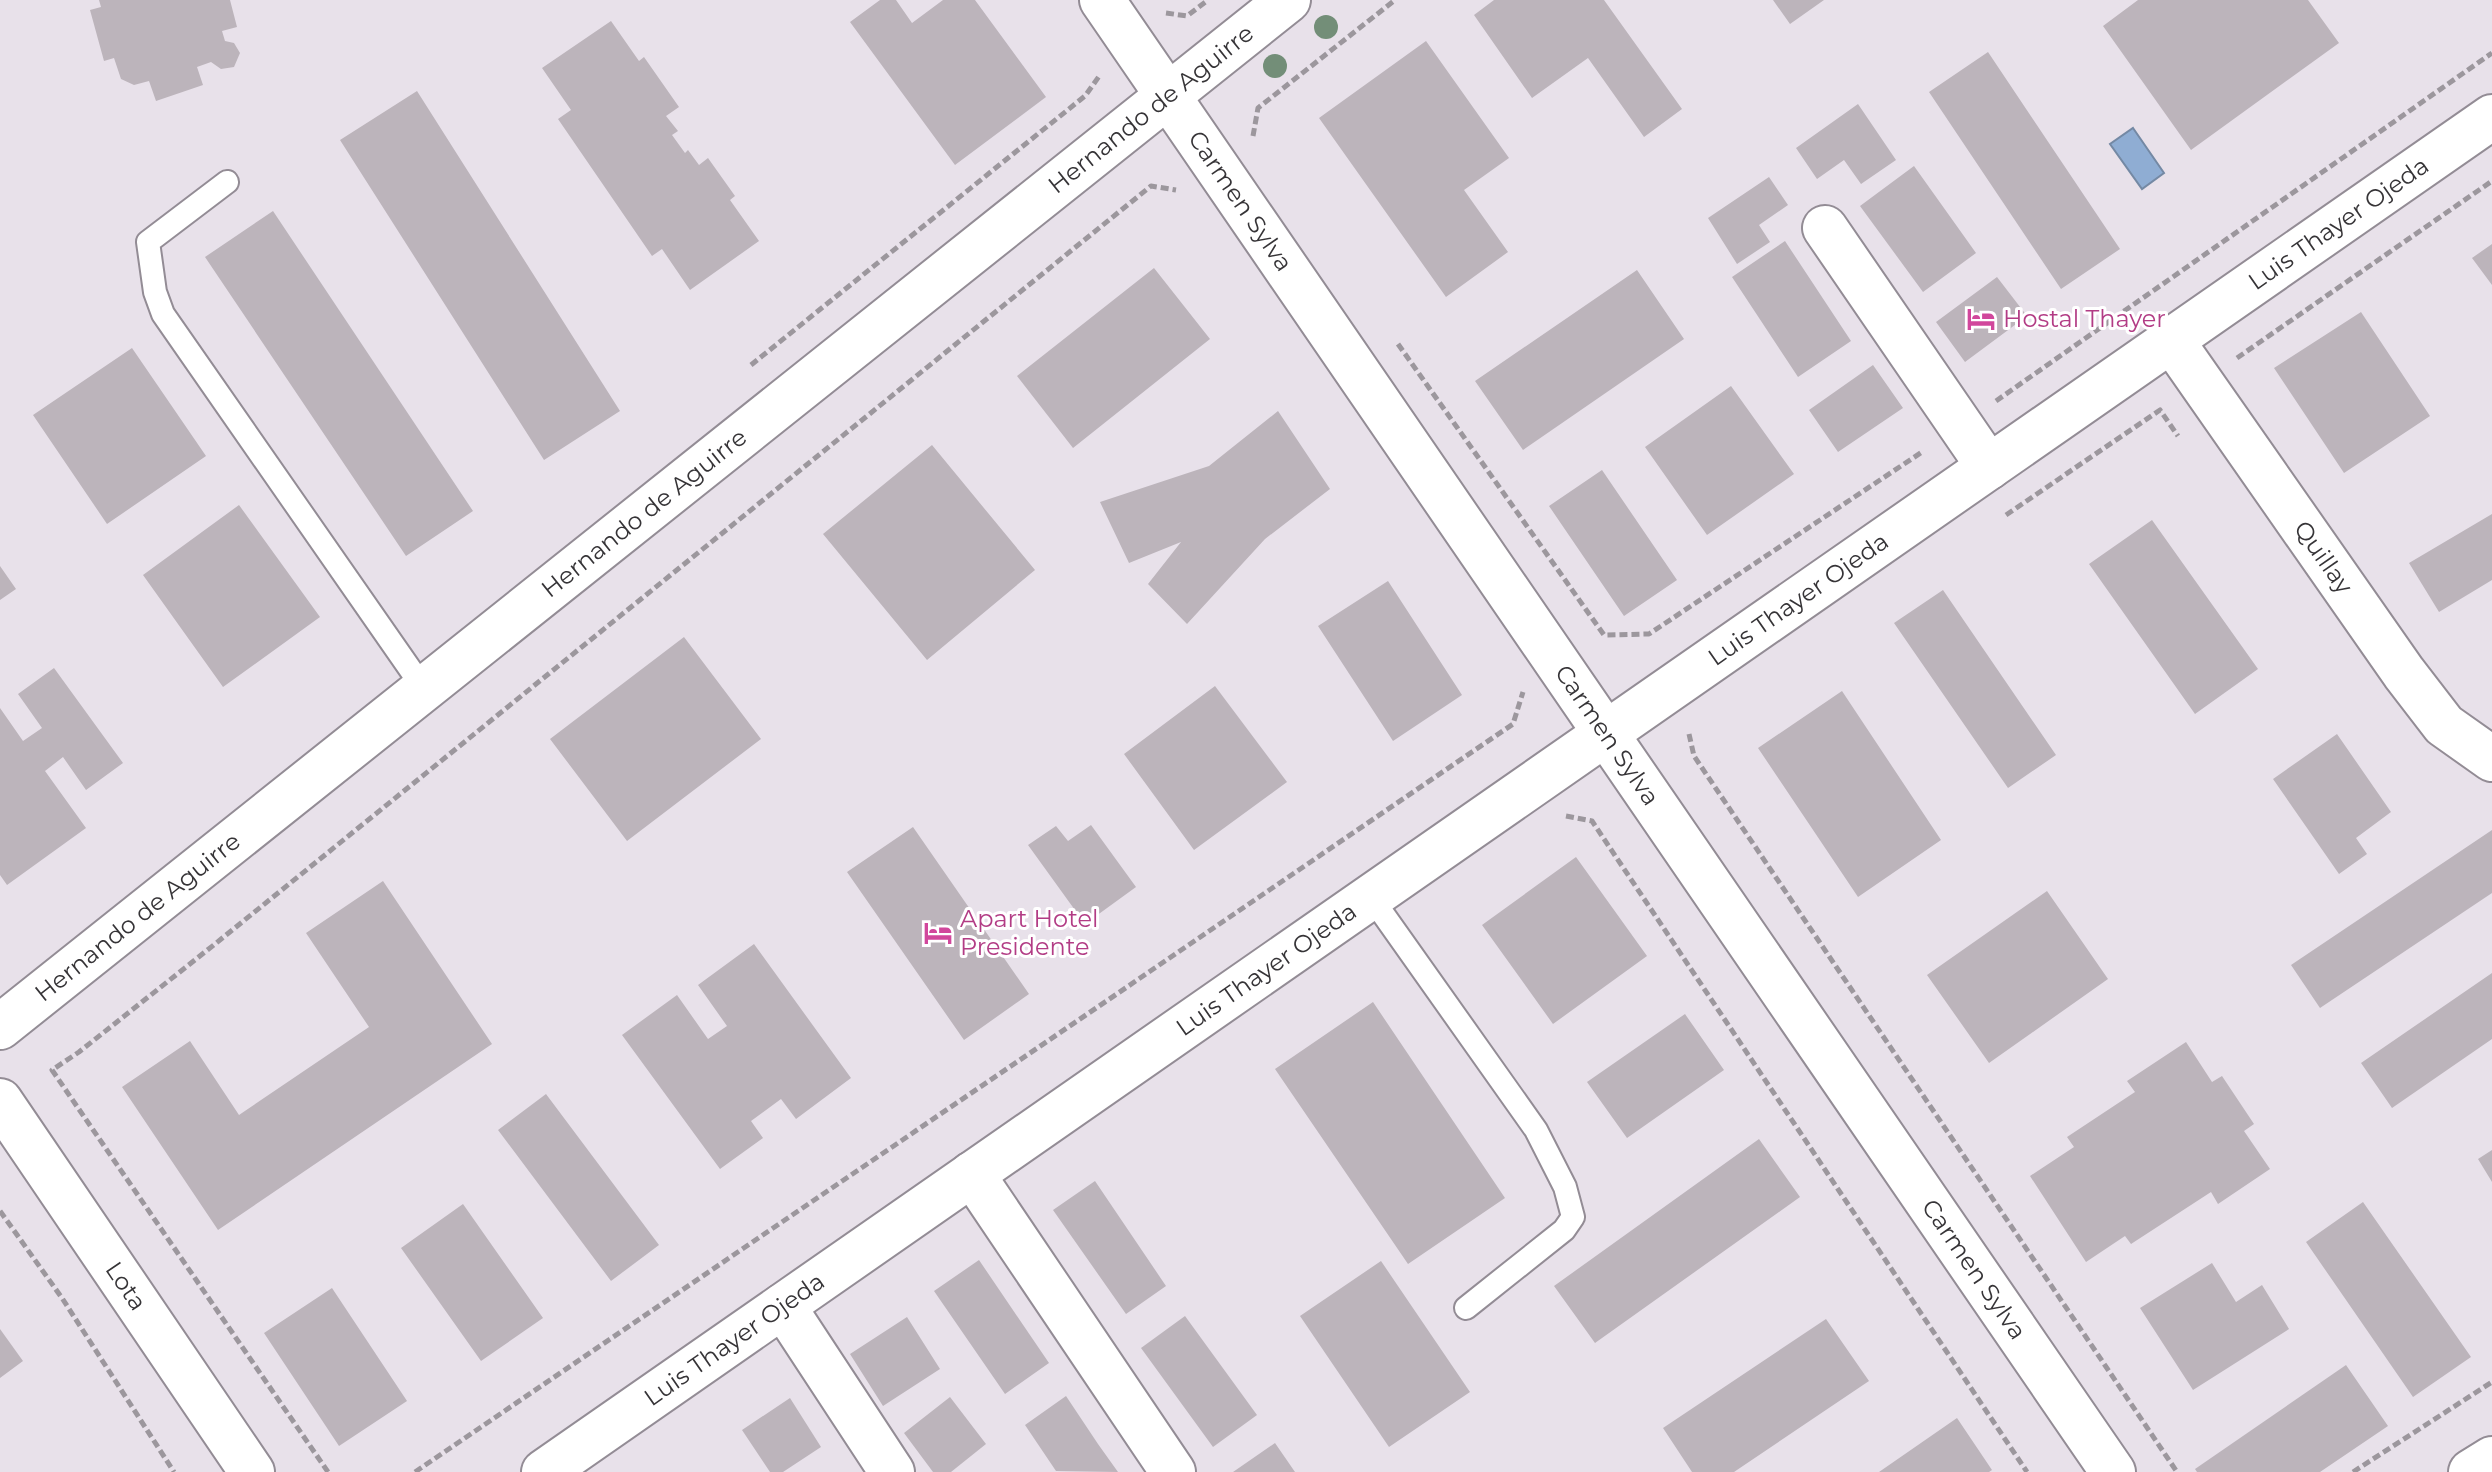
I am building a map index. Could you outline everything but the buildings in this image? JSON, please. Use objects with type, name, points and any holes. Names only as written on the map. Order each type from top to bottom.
[{"type":"street","name":"Carmen Sylva","points":[[1102,0],[2113,1472]]},
{"type":"street","name":"Hernando de Aguirre","points":[[0,1027],[1288,0]]},
{"type":"street","name":"Luis Thayer Ojeda","points":[[544,1472],[2492,117]]},
{"type":"street","points":[[1825,228],[1989,467]]},
{"type":"street","name":"Quillay","points":[[2172,341],[2404,673],[2444,725],[2492,759]]},
{"type":"street","name":"Lota","points":[[0,1101],[252,1472]]},
{"type":"street","points":[[972,1174],[1173,1472]]},
{"type":"street","points":[[783,1306],[892,1472]]},
{"type":"street","points":[[2471,1472],[2492,1459]]},
{"type":"lane","points":[[227,182],[148,242],[155,292],[163,314],[424,689]]},
{"type":"lane","points":[[1371,897],[1536,1130],[1565,1187],[1573,1217],[1564,1230],[1466,1308]]},
{"type":"path","points":[[1161,12],[1187,16],[1208,0]]},
{"type":"path","points":[[1253,137],[1258,108],[1395,0]]},
{"type":"path","points":[[1995,401],[2492,53]]},
{"type":"path","points":[[1085,96],[1100,76],[1099,68]]},
{"type":"path","points":[[2227,364],[2492,181]]},
{"type":"path","points":[[328,1472],[52,1070],[215,944],[1151,186],[1188,192]]},
{"type":"path","points":[[1397,342],[1604,635],[1649,634],[1933,445]]},
{"type":"path","points":[[415,1472],[1513,724],[1523,692]]},
{"type":"path","points":[[1694,756],[2177,1472]]},
{"type":"path","points":[[1592,821],[2027,1472]]},
{"type":"path","points":[[0,1211],[62,1298],[174,1472]]},
{"type":"path","points":[[2353,1472],[2492,1382]]},
{"type":"water","points":[[2133,128],[2164,173],[2142,189],[2110,144]]},
{"type":"place","name":"Hostal Thayer","points":[[1981,319]]},
{"type":"place","name":"Apart Hotel Presidente","points":[[938,933]]}]
